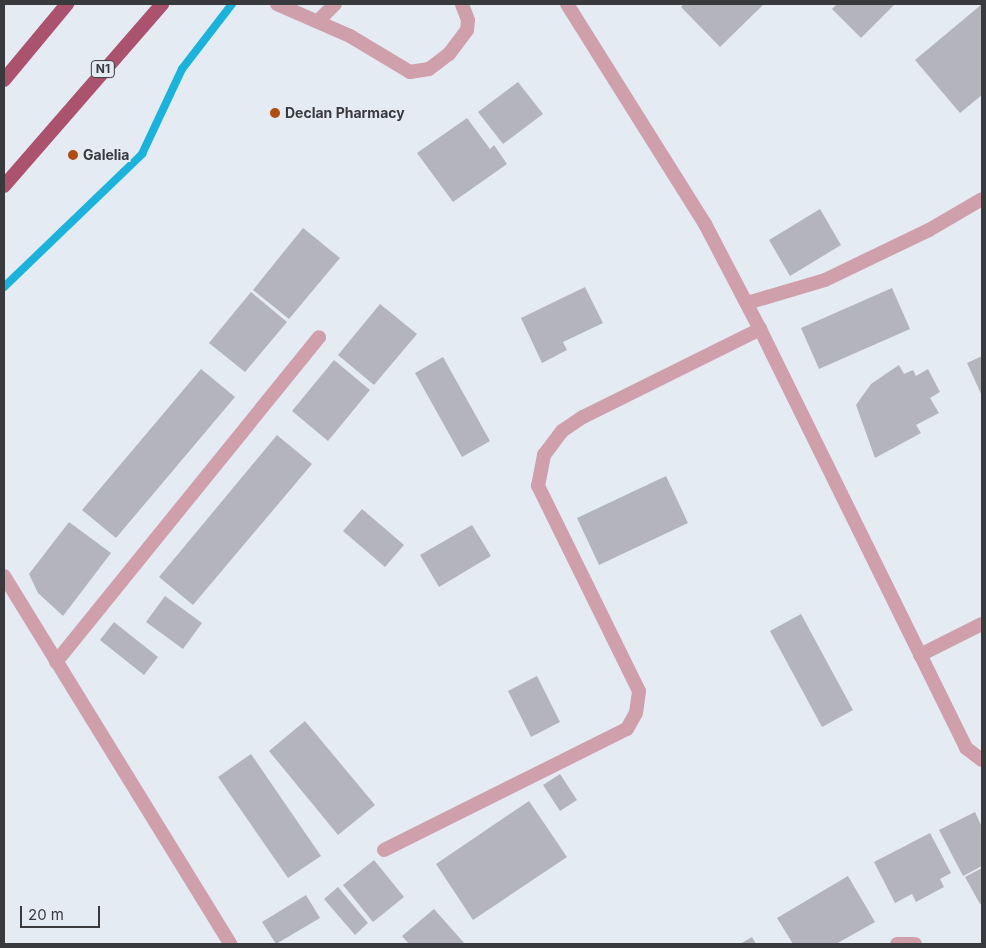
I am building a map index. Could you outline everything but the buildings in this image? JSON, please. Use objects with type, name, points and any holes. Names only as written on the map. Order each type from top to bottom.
[{"type":"highway","points":[[5,77],[67,4]]},
{"type":"highway","name":"N1","points":[[4,186],[162,4]]},
{"type":"street","points":[[277,4],[350,36],[410,72],[420,72],[449,54],[467,30],[468,20],[462,4]]},
{"type":"street","points":[[318,21],[335,4]]},
{"type":"street","points":[[567,4],[705,224],[760,329],[966,748],[982,760]]},
{"type":"street","points":[[746,303],[825,280],[929,230],[982,199]]},
{"type":"street","points":[[384,850],[627,729],[636,713],[639,691],[538,486],[544,455],[562,431],[583,417],[760,329]]},
{"type":"street","points":[[56,662],[319,337]]},
{"type":"street","points":[[4,576],[230,944]]},
{"type":"street","points":[[920,655],[982,624]]},
{"type":"street","points":[[897,944],[915,944]]},
{"type":"waterway","points":[[4,287],[142,154],[182,69],[232,4]]},
{"type":"place","name":"Declan Pharmacy","points":[[275,113]]},
{"type":"place","name":"Galelia","points":[[73,155]]}]
